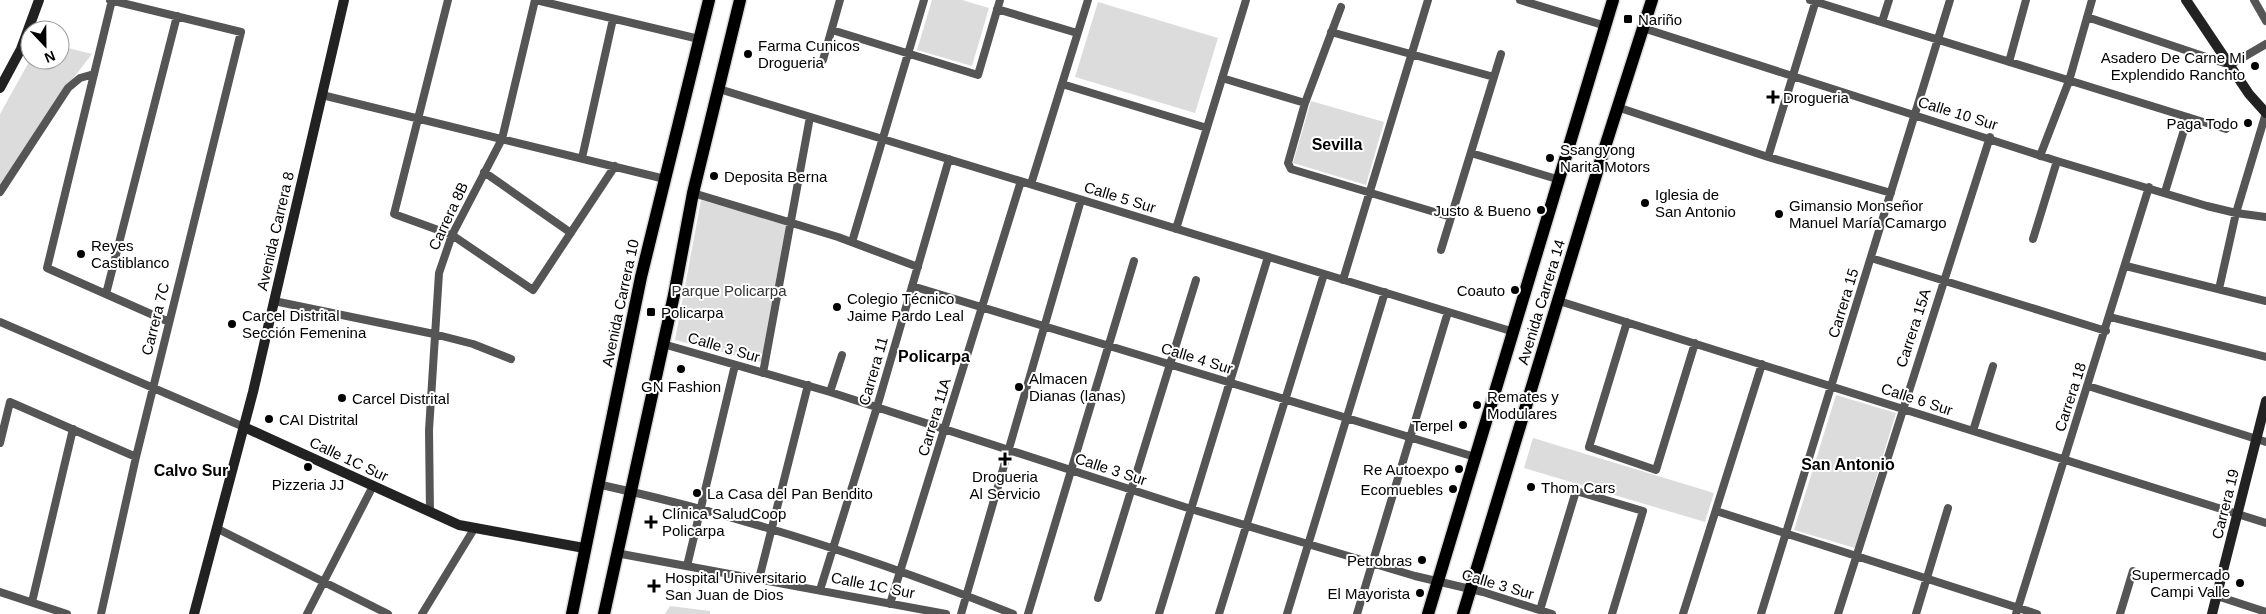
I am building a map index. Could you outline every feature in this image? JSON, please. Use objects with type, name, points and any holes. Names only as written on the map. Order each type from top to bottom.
[{"type":"main road","points":[[0,88],[21,49],[39,0]]},
{"type":"main road","name":"Avenida Carrera 8","points":[[194,614],[244,427],[344,0]]},
{"type":"main road","name":"Avenida Carrera 10","points":[[572,614],[584,548],[665,179],[709,0]]},
{"type":"main road","points":[[604,614],[663,344],[693,193],[740,0]]},
{"type":"main road","name":"Avenida Carrera 14","points":[[1428,614],[1613,0]]},
{"type":"main road","name":"Avenida Carrera 14","points":[[1463,614],[1617,107],[1652,0]]},
{"type":"main road","points":[[2186,0],[2250,94],[2266,113]]},
{"type":"main road","name":"Carrera 19","points":[[2212,614],[2238,515],[2261,441],[2266,401]]},
{"type":"main road","name":"Calle 1C Sur","points":[[244,427],[459,526],[584,548]]},
{"type":"street","points":[[106,294],[177,16],[111,0],[46,268],[169,322]]},
{"type":"street","points":[[448,0],[394,214],[452,235],[533,290],[615,166]]},
{"type":"street","points":[[536,0],[699,39]]},
{"type":"street","name":"Carrera 8B","points":[[430,512],[429,430],[439,273],[452,235],[502,139],[536,0]]},
{"type":"street","points":[[823,60],[840,0]]},
{"type":"street","points":[[852,242],[924,0]]},
{"type":"street","points":[[832,30],[978,75],[1000,0]]},
{"type":"street","points":[[1032,184],[1088,0]]},
{"type":"street","points":[[1176,228],[1246,0]]},
{"type":"street","points":[[1343,280],[1428,0]]},
{"type":"street","points":[[1520,0],[1606,26]]},
{"type":"street","points":[[1882,22],[1888,0]]},
{"type":"street","name":"Carrera 15","points":[[1761,614],[1950,0]]},
{"type":"street","points":[[2009,62],[2026,0]]},
{"type":"street","points":[[2040,156],[2069,80],[2092,0]]},
{"type":"street","points":[[2254,0],[2266,21]]},
{"type":"street","points":[[1768,157],[1814,1],[2226,129]]},
{"type":"street","points":[[1341,8],[1306,103],[1288,163],[1291,169],[1451,217]]},
{"type":"street","points":[[997,9],[1078,33]]},
{"type":"street","name":"Carrera 7C","points":[[101,614],[152,388],[241,32],[177,16]]},
{"type":"street","points":[[2087,17],[2230,65],[2266,44]]},
{"type":"street","points":[[582,158],[613,18]]},
{"type":"street","name":"Calle 10 Sur","points":[[1643,28],[1792,77],[1990,138],[2040,156],[2236,214],[2266,217]]},
{"type":"street","points":[[1331,32],[1494,77]]},
{"type":"street","points":[[1441,250],[1501,54]]},
{"type":"street","points":[[0,192],[68,88],[80,78],[94,74]]},
{"type":"street","points":[[1222,78],[1306,103]]},
{"type":"street","points":[[1062,84],[1207,128]]},
{"type":"street","name":"Calle 5 Sur","points":[[719,89],[1514,332]]},
{"type":"street","points":[[322,95],[665,179]]},
{"type":"street","points":[[1617,107],[1768,157],[1891,193]]},
{"type":"street","points":[[2218,289],[2236,214],[2266,113]]},
{"type":"street","points":[[763,373],[810,117]]},
{"type":"street","points":[[2165,192],[2188,117]]},
{"type":"street","name":"Carrera 15A","points":[[1838,614],[1990,138]]},
{"type":"street","points":[[1471,153],[1560,180]]},
{"type":"street","name":"Carrera 11","points":[[820,590],[877,407],[949,159]]},
{"type":"street","points":[[2033,239],[2057,160]]},
{"type":"street","points":[[484,172],[571,233]]},
{"type":"street","name":"Carrera 11A","points":[[890,604],[1021,181]]},
{"type":"street","name":"Carrera 18","points":[[2017,611],[2106,331],[2149,187]]},
{"type":"street","points":[[693,193],[852,242],[918,267]]},
{"type":"street","points":[[961,614],[1081,200]]},
{"type":"street","points":[[1159,614],[1268,257]]},
{"type":"street","points":[[1871,258],[2106,331]]},
{"type":"street","points":[[1028,614],[1134,261]]},
{"type":"street","points":[[2126,266],[2266,301]]},
{"type":"street","points":[[1219,614],[1248,526],[1324,274]]},
{"type":"street","points":[[1098,598],[1196,280]]},
{"type":"street","name":"Calle 4 Sur","points":[[912,286],[1474,457]]},
{"type":"street","points":[[1287,614],[1384,292]]},
{"type":"street","points":[[274,301],[434,334],[473,344],[511,359]]},
{"type":"street","name":"Calle 6 Sur","points":[[1559,301],[2266,524]]},
{"type":"street","points":[[1357,614],[1448,312]]},
{"type":"street","points":[[2110,317],[2266,357]]},
{"type":"street","name":"Calle 1C Sur","points":[[0,322],[244,427]]},
{"type":"street","points":[[1628,322],[1589,447],[1656,470],[1695,343]]},
{"type":"street","name":"Calle 3 Sur","points":[[663,344],[830,392],[1131,490],[1372,564],[1470,589],[1552,614]]},
{"type":"street","points":[[830,392],[842,355]]},
{"type":"street","points":[[1683,614],[1762,364]]},
{"type":"street","points":[[687,566],[736,365]]},
{"type":"street","points":[[1973,431],[1993,366]]},
{"type":"street","points":[[759,579],[808,386]]},
{"type":"street","points":[[2088,386],[2261,441]]},
{"type":"street","points":[[0,443],[10,402],[136,457]]},
{"type":"street","points":[[32,602],[73,429]]},
{"type":"street","points":[[598,484],[701,508],[833,548],[1013,614]]},
{"type":"street","points":[[307,614],[373,486]]},
{"type":"street","points":[[1540,610],[1576,491],[1643,511],[1612,614]]},
{"type":"street","points":[[1916,614],[1948,508]]},
{"type":"street","points":[[1716,512],[1927,579],[2017,611],[2038,614]]},
{"type":"street","points":[[218,529],[388,614]]},
{"type":"street","points":[[422,614],[474,529]]},
{"type":"street","name":"Calle 1C Sur","points":[[616,553],[946,614]]},
{"type":"street","points":[[2120,614],[2133,571]]},
{"type":"street","points":[[0,592],[67,614]]},
{"type":"street","points":[[2217,596],[2266,612]]},
{"type":"green space","points":[[932,0],[962,0],[989,8],[972,66],[917,50]]},
{"type":"green space","points":[[1098,2],[1218,38],[1195,113],[1075,77]]},
{"type":"green space","points":[[70,48],[92,54],[54,103],[0,188],[0,114],[24,70],[70,70]]},
{"type":"green space","points":[[1311,101],[1384,122],[1366,185],[1293,163]]},
{"type":"green space","name":"Parque Policarpa","points":[[701,200],[786,225],[761,362],[675,340]]},
{"type":"green space","points":[[1836,395],[1896,413],[1855,548],[1794,530]]},
{"type":"green space","points":[[1533,438],[1714,493],[1705,522],[1524,468]]},
{"type":"green space","points":[[670,606],[710,611],[710,614],[665,614]]},
{"type":"place","name":"Nariño","points":[[1628,19]]},
{"type":"place","name":"Farma Cunicos Drogueria","points":[[748,54]]},
{"type":"place","name":"Asadero De Carne Mi Explendido Ranchto","points":[[2255,66]]},
{"type":"place","name":"Drogueria","points":[[1773,97]]},
{"type":"place","name":"Paga Todo","points":[[2248,123]]},
{"type":"place","name":"Ssangyong Narita Motors","points":[[1550,158]]},
{"type":"place","name":"Deposita Berna","points":[[714,176]]},
{"type":"place","name":"Iglesia de San Antonio","points":[[1645,203]]},
{"type":"place","name":"Justo & Bueno","points":[[1541,210]]},
{"type":"place","name":"Gimansio Monseñor Manuel María Camargo","points":[[1779,214]]},
{"type":"place","name":"Reyes Castiblanco","points":[[81,254]]},
{"type":"place","name":"Coauto","points":[[1515,290]]},
{"type":"place","name":"Colegio Técnico Jaime Pardo Leal","points":[[837,307]]},
{"type":"place","name":"Policarpa","points":[[651,312]]},
{"type":"place","name":"Carcel Distrital Sección Femenina","points":[[232,324]]},
{"type":"place","name":"GN Fashion","points":[[681,369]]},
{"type":"place","name":"Almacen Dianas (lanas)","points":[[1019,387]]},
{"type":"place","name":"Carcel Distrital","points":[[342,398]]},
{"type":"place","name":"Remates y Modulares","points":[[1477,405]]},
{"type":"place","name":"CAI Distrital","points":[[269,419]]},
{"type":"place","name":"Terpel","points":[[1463,425]]},
{"type":"place","name":"Drogueria Al Servicio","points":[[1005,459]]},
{"type":"place","name":"Pizzeria JJ","points":[[308,467]]},
{"type":"place","name":"Re Autoexpo","points":[[1459,469]]},
{"type":"place","name":"Thom Cars","points":[[1531,487]]},
{"type":"place","name":"Ecomuebles","points":[[1453,489]]},
{"type":"place","name":"La Casa del Pan Bendito","points":[[697,493]]},
{"type":"place","name":"Clínica SaludCoop Policarpa","points":[[651,522]]},
{"type":"place","name":"Petrobras","points":[[1422,560]]},
{"type":"place","name":"Supermercado Campi Valle","points":[[2240,583]]},
{"type":"place","name":"Hospital Universitario San Juan de Dios","points":[[654,586]]},
{"type":"place","name":"El Mayorista","points":[[1420,593]]},
{"type":"district","name":"Sevilla","points":[[1337,144]]},
{"type":"district","name":"Policarpa","points":[[934,356]]},
{"type":"district","name":"San Antonio","points":[[1848,464]]},
{"type":"district","name":"Calvo Sur","points":[[191,470]]}]
